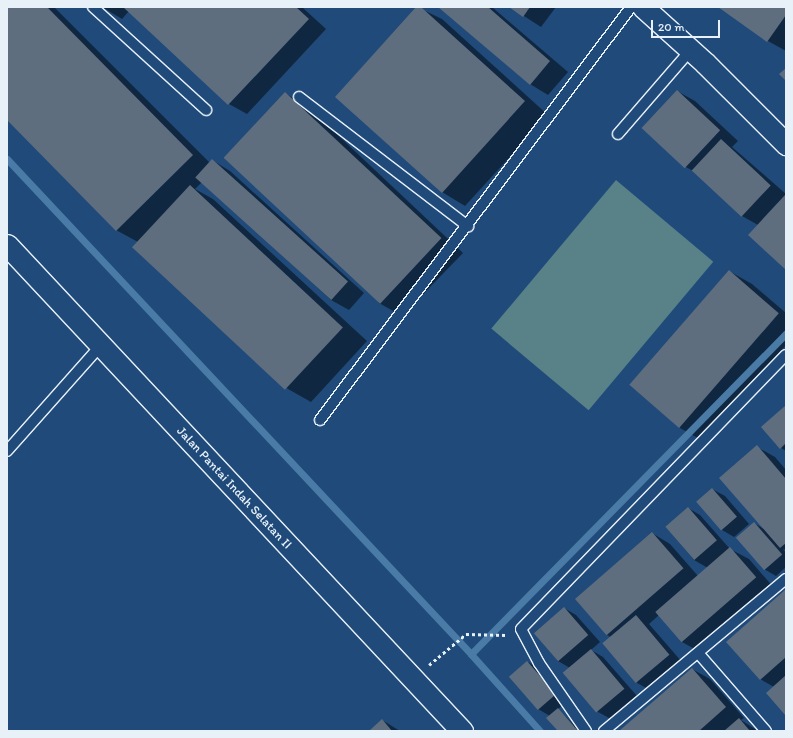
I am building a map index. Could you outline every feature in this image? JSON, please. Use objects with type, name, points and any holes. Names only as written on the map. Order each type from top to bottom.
[{"type":"street","points":[[643,7],[786,144]]},
{"type":"street","name":"Jalan Pantai Indah Selatan II","points":[[7,245],[462,731]]},
{"type":"lane","points":[[93,7],[206,110]]},
{"type":"lane","points":[[320,420],[468,226],[631,7]]},
{"type":"lane","points":[[618,134],[690,51]]},
{"type":"lane","points":[[299,98],[468,226]]},
{"type":"lane","points":[[8,449],[101,345]]},
{"type":"lane","points":[[586,731],[539,663],[521,629],[786,355]]},
{"type":"lane","points":[[604,731],[699,654],[786,579]]},
{"type":"lane","points":[[699,654],[766,731]]},
{"type":"path","points":[[447,650],[466,634],[475,636],[485,633],[512,635]]},
{"type":"green space","points":[[616,180],[713,262],[589,410],[491,329]]},
{"type":"building","points":[[7,7],[47,7],[193,155],[116,231],[7,120]]},
{"type":"building","points":[[123,7],[296,7],[309,19],[228,105]]},
{"type":"building","points":[[416,7],[421,7],[525,101],[442,193],[335,97]]},
{"type":"building","points":[[438,7],[488,7],[550,61],[530,85]]},
{"type":"building","points":[[509,7],[530,7],[523,17]]},
{"type":"building","points":[[718,7],[786,7],[786,15],[767,42]]},
{"type":"building","points":[[786,68],[786,81],[779,74]]},
{"type":"building","points":[[677,90],[720,130],[685,168],[642,128]]},
{"type":"building","points":[[285,92],[442,238],[380,304],[224,158]]},
{"type":"building","points":[[721,139],[771,185],[741,217],[692,170]]},
{"type":"building","points":[[212,159],[348,281],[331,300],[195,178]]},
{"type":"building","points":[[190,185],[343,328],[285,390],[132,247]]},
{"type":"building","points":[[785,195],[786,196],[786,270],[748,235]]},
{"type":"building","points":[[729,270],[779,313],[679,428],[629,385]]},
{"type":"building","points":[[786,405],[786,443],[780,449],[761,427]]},
{"type":"building","points":[[757,445],[786,479],[786,543],[780,548],[719,478]]},
{"type":"building","points":[[712,488],[737,517],[721,530],[696,502]]},
{"type":"building","points":[[688,507],[717,540],[694,560],[665,527]]},
{"type":"building","points":[[754,522],[782,554],[764,570],[736,538]]},
{"type":"building","points":[[652,532],[683,568],[607,635],[575,599]]},
{"type":"building","points":[[730,547],[756,577],[682,642],[655,612]]},
{"type":"building","points":[[786,589],[786,657],[760,680],[726,642]]},
{"type":"building","points":[[564,607],[588,635],[558,661],[534,633]]},
{"type":"building","points":[[636,615],[669,655],[636,683],[602,643]]},
{"type":"building","points":[[591,649],[624,689],[596,713],[563,673]]},
{"type":"building","points":[[527,661],[556,694],[538,710],[509,677]]},
{"type":"building","points":[[692,668],[726,707],[699,731],[619,731]]},
{"type":"building","points":[[786,675],[786,716],[766,693]]},
{"type":"building","points":[[558,708],[578,731],[558,731],[546,718]]},
{"type":"building","points":[[739,718],[750,731],[724,731]]},
{"type":"building","points":[[382,719],[392,731],[369,731]]},
{"type":"waterway","points":[[7,159],[471,654]]},
{"type":"waterway","points":[[540,731],[471,654],[786,333]]}]
